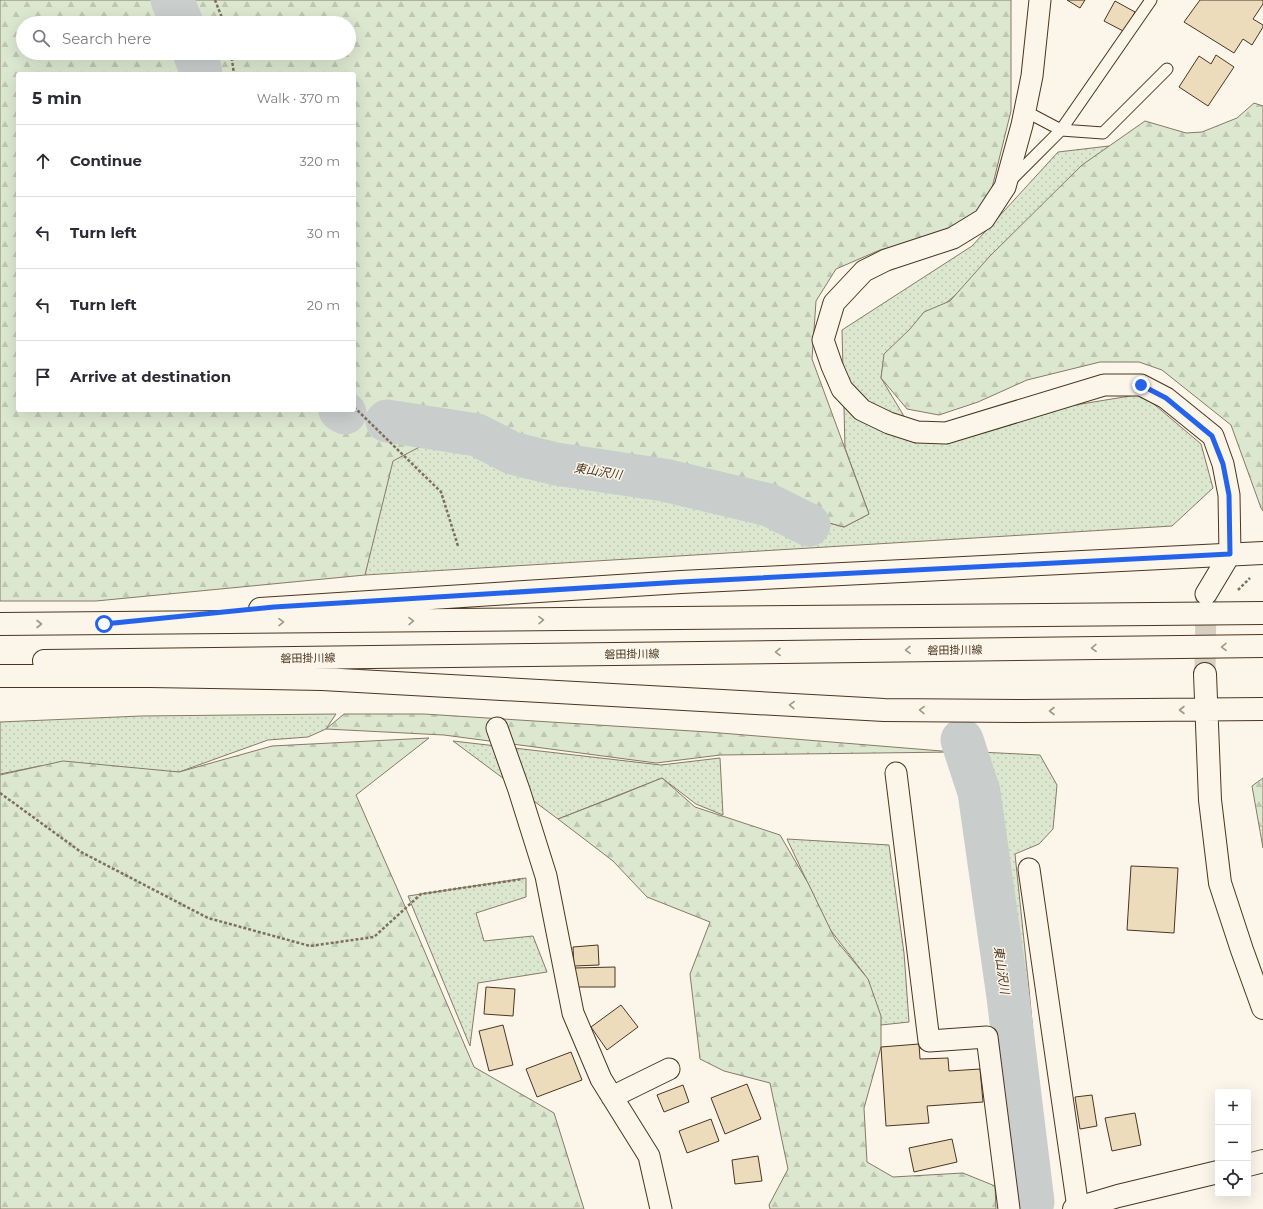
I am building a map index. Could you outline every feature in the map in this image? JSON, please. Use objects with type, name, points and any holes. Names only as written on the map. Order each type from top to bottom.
[{"type":"main road","points":[[104,624],[274,607],[681,582],[1263,553]]},
{"type":"main road","points":[[0,624],[1263,613]]},
{"type":"main road","name":"磐田掛川線","points":[[0,661],[1263,646]]},
{"type":"main road","points":[[1205,674],[1210,800],[1220,883],[1263,1008]]},
{"type":"main road","points":[[0,676],[150,676],[322,679],[884,710],[1031,711],[1263,709]]},
{"type":"main road","points":[[1251,1164],[1263,1161]]},
{"type":"main road","points":[[1076,1208],[1118,1196],[1215,1173]]},
{"type":"street","points":[[1040,0],[1032,76],[1025,111],[1005,187],[984,219],[953,238],[886,260],[864,271],[834,303],[823,340],[842,389],[862,410],[889,423],[917,432],[946,433],[1104,385],[1141,385],[1166,398],[1212,436],[1223,464],[1229,495],[1230,554],[1206,594]]},
{"type":"street","points":[[497,728],[519,790],[546,876],[573,1013],[601,1079],[649,1156],[661,1209]]},
{"type":"street","points":[[896,773],[929,1041],[987,1036],[1009,1209]]},
{"type":"street","points":[[1029,870],[1076,1208]]},
{"type":"street","points":[[612,1097],[669,1069]]},
{"type":"lane","points":[[1005,187],[1061,130],[1151,0]]},
{"type":"lane","points":[[1025,111],[1061,130],[1103,133],[1167,70]]},
{"type":"path","points":[[214,0],[221,16]]},
{"type":"path","points":[[232,60],[234,72]]},
{"type":"path","points":[[356,409],[441,492],[458,546]]},
{"type":"path","points":[[1233,595],[1253,575]]},
{"type":"path","points":[[0,793],[82,852],[208,918],[310,946],[374,937],[421,894],[546,876]]},
{"type":"green space","points":[[0,0],[1011,0],[1011,111],[988,204],[950,233],[880,250],[836,269],[816,301],[812,359],[869,514],[844,527],[670,476],[564,457],[463,424],[393,461],[365,575],[96,601],[0,601]]},
{"type":"green space","points":[[1254,103],[1263,106],[1263,511],[1231,425],[1162,370],[1139,362],[1100,362],[1027,380],[978,402],[939,415],[907,409],[881,378],[884,354],[910,329],[924,312],[950,301],[990,256],[1082,165],[1145,121],[1186,133],[1202,132],[1237,118]]},
{"type":"green space","points":[[1109,146],[953,297],[885,354],[881,378],[919,441],[1045,410],[1142,394],[1201,444],[1213,488],[1172,526],[365,575],[387,457],[457,427],[506,438],[844,527],[869,514],[845,448],[842,330],[972,246],[1058,152]]},
{"type":"green space","points":[[336,714],[326,729],[308,737],[268,740],[179,772],[40,766],[0,774],[0,722],[141,716]]},
{"type":"green space","points":[[344,714],[424,714],[708,732],[954,752],[720,755],[656,763],[444,735],[326,729]]},
{"type":"green space","points":[[429,738],[356,795],[474,1067],[554,1113],[584,1209],[0,1209],[0,775],[63,761],[179,772],[272,746]]},
{"type":"green space","points":[[453,741],[661,765],[720,758],[723,815],[696,804],[662,778],[558,819]]},
{"type":"green space","points":[[979,752],[1040,755],[1057,785],[1053,829],[1039,844],[1015,854],[1048,1197],[1023,1209],[1016,1209],[986,902],[966,772]]},
{"type":"green space","points":[[662,778],[695,807],[780,835],[808,883],[835,939],[868,979],[881,1016],[881,1047],[864,1108],[867,1162],[893,1177],[963,1173],[995,1186],[996,1209],[770,1209],[769,1205],[788,1169],[770,1083],[724,1071],[700,1059],[690,974],[710,922],[647,897],[613,861],[558,819]]},
{"type":"green space","points":[[1263,778],[1263,848],[1252,786]]},
{"type":"green space","points":[[787,839],[889,845],[904,953],[909,1022],[881,1025],[865,975],[829,928]]},
{"type":"green space","points":[[526,878],[526,897],[476,913],[484,941],[533,936],[547,972],[478,983],[470,1046],[408,896]]},
{"type":"building","points":[[1067,0],[1085,0],[1080,8]]},
{"type":"building","points":[[1200,0],[1263,0],[1263,4],[1253,19],[1263,25],[1263,27],[1252,45],[1243,39],[1234,53],[1184,22]]},
{"type":"building","points":[[1115,1],[1135,12],[1125,32],[1104,21]]},
{"type":"building","points":[[1216,55],[1234,67],[1208,106],[1179,87],[1199,56],[1211,64]]},
{"type":"building","points":[[1131,866],[1178,868],[1174,933],[1127,930]]},
{"type":"building","points":[[598,945],[599,965],[574,966],[573,947]]},
{"type":"building","points":[[615,967],[615,987],[573,987],[574,968]]},
{"type":"building","points":[[486,987],[515,989],[513,1016],[484,1014]]},
{"type":"building","points":[[621,1005],[638,1027],[607,1050],[591,1027]]},
{"type":"building","points":[[503,1025],[513,1065],[489,1071],[479,1031]]},
{"type":"building","points":[[919,1044],[920,1059],[948,1058],[949,1071],[980,1069],[983,1102],[927,1106],[929,1123],[886,1126],[881,1047]]},
{"type":"building","points":[[571,1052],[582,1080],[537,1097],[526,1069]]},
{"type":"building","points":[[747,1084],[761,1119],[725,1134],[711,1098]]},
{"type":"building","points":[[683,1085],[689,1102],[664,1112],[657,1095]]},
{"type":"building","points":[[1092,1095],[1097,1126],[1080,1129],[1075,1097]]},
{"type":"building","points":[[1135,1113],[1141,1145],[1112,1151],[1105,1118]]},
{"type":"building","points":[[711,1119],[719,1141],[687,1153],[679,1131]]},
{"type":"building","points":[[952,1139],[957,1162],[914,1172],[909,1148]]},
{"type":"building","points":[[758,1156],[762,1181],[735,1184],[732,1160]]},
{"type":"waterway","name":"東山沢川","points":[[172,0],[179,16]]},
{"type":"waterway","name":"東山沢川","points":[[197,60],[201,72]]},
{"type":"waterway","name":"東山沢川","points":[[387,421],[477,435],[512,453],[556,464],[664,480],[769,505],[809,525]]},
{"type":"waterway","name":"東山沢川","points":[[962,740],[979,792],[1008,997],[1033,1202]]},
{"type":"tunnel","points":[[1205,674],[1206,596]]},
{"type":"route","points":[[104,624],[274,607],[681,582],[1230,554],[1229,495],[1223,464],[1212,436],[1166,398],[1141,385]]}]
